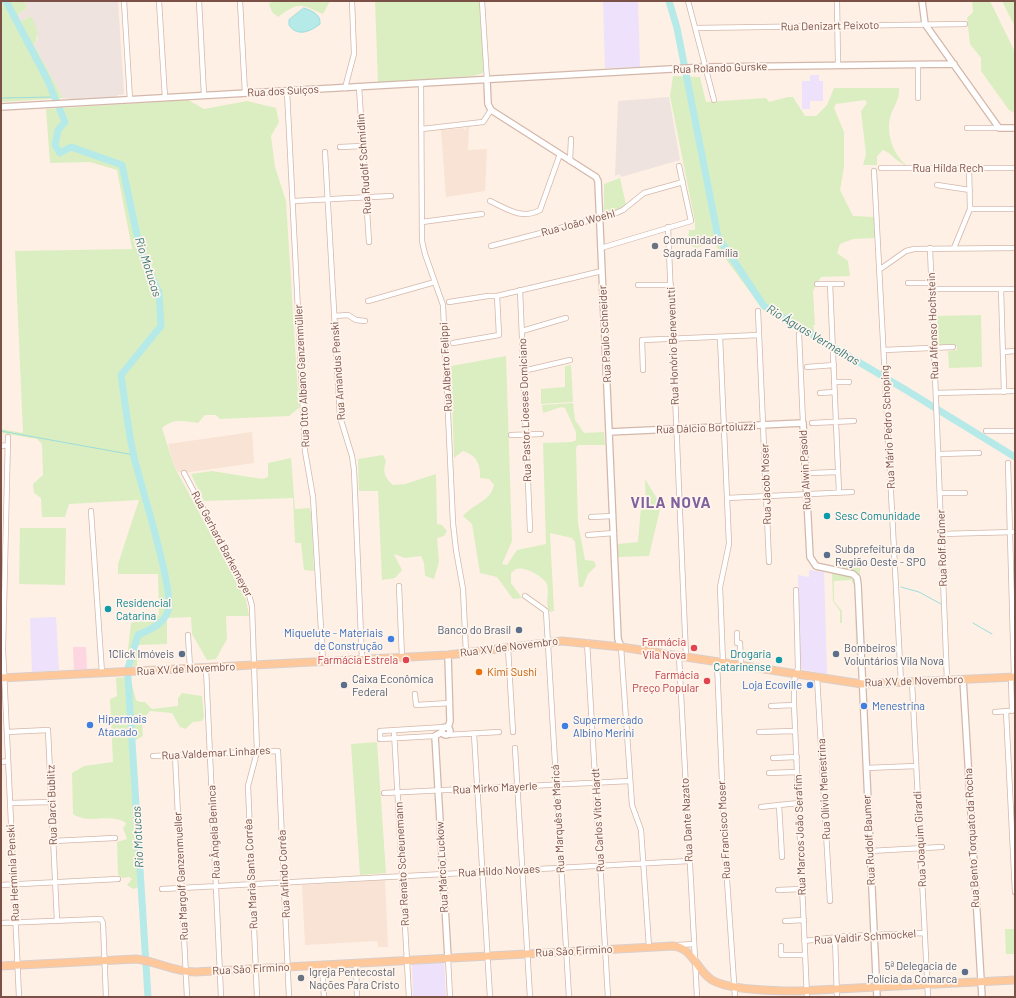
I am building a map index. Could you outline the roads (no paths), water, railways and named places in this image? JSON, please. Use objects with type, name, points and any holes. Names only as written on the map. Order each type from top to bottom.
[{"type":"main road","name":"Rua XV de Novembro","points":[[3,678],[448,655],[548,642],[587,642],[862,684],[1013,677]]},
{"type":"main road","points":[[673,946],[684,950],[708,977],[717,982],[734,986],[807,994],[837,989],[1015,980]]},
{"type":"main road","name":"Rua São Firmino","points":[[1,966],[104,960],[144,960],[186,972],[673,946]]},
{"type":"street","points":[[124,1],[130,100]]},
{"type":"street","points":[[159,1],[165,98]]},
{"type":"street","points":[[199,1],[204,95]]},
{"type":"street","points":[[240,1],[245,93]]},
{"type":"street","points":[[345,88],[354,54],[352,1]]},
{"type":"street","points":[[422,129],[483,122],[491,110],[488,104],[482,1]]},
{"type":"street","points":[[688,1],[714,100]]},
{"type":"street","points":[[837,1],[838,66]]},
{"type":"street","points":[[922,1],[925,24],[998,128]]},
{"type":"street","name":"Rua Denizart Peixoto","points":[[695,28],[965,24]]},
{"type":"street","points":[[918,64],[918,98]]},
{"type":"street","name":"Rua Rolando Gurske","points":[[487,80],[706,67],[954,64]]},
{"type":"street","name":"Rua dos Suíços","points":[[1,107],[487,80]]},
{"type":"street","name":"Rua Alberto Felippi","points":[[421,83],[423,248],[443,305],[453,523],[463,588],[466,653]]},
{"type":"street","name":"Rua Rudolf Schmidlin","points":[[359,87],[369,242]]},
{"type":"street","name":"Rua Otto Albano Ganzenmüller","points":[[287,91],[294,201],[305,451],[313,497],[323,662]]},
{"type":"street","name":"Rua Paulo Schneider","points":[[491,110],[597,179],[618,639],[621,647]]},
{"type":"street","points":[[967,128],[1015,128]]},
{"type":"street","points":[[570,139],[570,161]]},
{"type":"street","points":[[340,148],[363,146]]},
{"type":"street","name":"Rua Amandus Penski","points":[[325,152],[340,417],[354,470],[362,660]]},
{"type":"street","points":[[490,201],[517,214],[540,210],[560,154]]},
{"type":"street","points":[[601,248],[691,221],[679,166]]},
{"type":"street","name":"Rua Hilda Rech","points":[[881,168],[1015,168]]},
{"type":"street","points":[[954,248],[970,209],[969,168]]},
{"type":"street","name":"Rua Mário Pedro Schoping","points":[[874,171],[902,682]]},
{"type":"street","name":"Rua João Woehl","points":[[491,246],[600,219],[621,212],[644,193],[683,182]]},
{"type":"street","points":[[937,184],[970,190]]},
{"type":"street","points":[[294,201],[391,196]]},
{"type":"street","points":[[970,209],[1015,209]]},
{"type":"street","points":[[422,222],[482,214]]},
{"type":"street","name":"Rua Honório Benevenutti","points":[[668,227],[676,429],[682,656]]},
{"type":"street","points":[[879,270],[910,250],[930,248],[1015,248]]},
{"type":"street","name":"Rua Alfonso Hochstein","points":[[930,248],[937,416]]},
{"type":"street","points":[[449,302],[488,296],[498,296],[602,271]]},
{"type":"street","points":[[368,301],[435,282]]},
{"type":"street","points":[[908,283],[932,286],[1015,289]]},
{"type":"street","points":[[638,285],[671,284]]},
{"type":"street","points":[[817,284],[842,284]]},
{"type":"street","points":[[830,284],[839,492]]},
{"type":"street","points":[[1001,289],[1004,392]]},
{"type":"street","name":"Rua Pastor Lioeses Domiciano","points":[[520,290],[530,530]]},
{"type":"street","points":[[453,343],[499,335],[498,296]]},
{"type":"street","name":"Rua Jacob Moser","points":[[758,311],[769,562]]},
{"type":"street","points":[[334,316],[348,315],[356,320],[365,321]]},
{"type":"street","points":[[522,331],[566,318]]},
{"type":"street","name":"Rua Alwin Pasold","points":[[799,334],[806,494],[811,561],[820,567],[853,574]]},
{"type":"street","points":[[643,370],[642,340],[760,336]]},
{"type":"street","name":"Rua Francisco Moser","points":[[720,337],[729,544],[720,587],[720,662],[725,851],[735,997]]},
{"type":"street","points":[[884,350],[953,347]]},
{"type":"street","points":[[1003,352],[1015,351]]},
{"type":"street","points":[[523,371],[570,360]]},
{"type":"street","points":[[807,367],[834,365]]},
{"type":"street","points":[[834,382],[849,382]]},
{"type":"street","points":[[936,393],[1015,391]]},
{"type":"street","points":[[820,393],[835,392]]},
{"type":"street","name":"Rua Rolf Brümer","points":[[937,416],[947,680]]},
{"type":"street","points":[[812,422],[854,421]]},
{"type":"street","name":"Rua Dálcio Bortoluzzi","points":[[609,432],[803,424]]},
{"type":"street","points":[[986,431],[1015,431]]},
{"type":"street","points":[[510,435],[541,434]]},
{"type":"street","name":"Rua Hermínia Penski","points":[[8,437],[3,678],[4,712],[7,732],[19,997]]},
{"type":"street","points":[[1,446],[8,445]]},
{"type":"street","points":[[938,454],[979,453]]},
{"type":"street","points":[[996,712],[1014,711],[1013,572],[1008,462]]},
{"type":"street","points":[[812,473],[838,472]]},
{"type":"street","name":"Rua Gerhard Barkemeyer","points":[[184,473],[251,599],[257,752]]},
{"type":"street","points":[[727,498],[852,492]]},
{"type":"street","points":[[940,493],[965,493]]},
{"type":"street","points":[[91,511],[102,673]]},
{"type":"street","points":[[592,517],[613,516]]},
{"type":"street","points":[[941,534],[1012,532]]},
{"type":"street","points":[[588,535],[614,533]]},
{"type":"street","name":"Rua Rudolf Baumer","points":[[853,574],[857,578],[858,585],[877,997]]},
{"type":"street","points":[[399,586],[402,658]]},
{"type":"street","name":"Rua Marcos João Serafim","points":[[796,590],[798,668],[794,681],[794,705],[807,994]]},
{"type":"street","name":"Rua Marquês de Maricá","points":[[525,596],[546,611],[569,997]]},
{"type":"street","points":[[737,633],[737,643],[740,643],[741,665]]},
{"type":"street","points":[[188,635],[190,668]]},
{"type":"street","name":"Rua Carlos Vítor Hardt","points":[[587,642],[608,997]]},
{"type":"street","points":[[621,647],[630,781],[633,808],[641,830],[649,947]]},
{"type":"street","points":[[508,648],[514,732]]},
{"type":"street","points":[[448,655],[450,721],[445,731],[434,736],[380,739],[380,731],[394,730],[445,731],[474,734],[499,732]]},
{"type":"street","name":"Rua Dante Nazato","points":[[682,656],[689,861],[696,997]]},
{"type":"street","name":"Rua Ângela Beninca","points":[[206,668],[221,997]]},
{"type":"street","name":"Rua Olívio Menestrina","points":[[817,677],[830,901]]},
{"type":"street","name":"Rua Bento Torquato da Rocha","points":[[964,679],[982,997]]},
{"type":"street","name":"Rua Joaquim Girardi","points":[[912,682],[928,997]]},
{"type":"street","points":[[415,694],[416,705],[450,703]]},
{"type":"street","points":[[770,706],[794,705]]},
{"type":"street","points":[[1006,711],[1015,892]]},
{"type":"street","name":"Rua Darci Bublitz","points":[[7,732],[48,730],[57,920]]},
{"type":"street","name":"Rua Renato Scheunemann","points":[[394,730],[410,997]]},
{"type":"street","points":[[759,732],[795,731]]},
{"type":"street","points":[[474,734],[490,997]]},
{"type":"street","name":"Rua Márcio Luckow","points":[[434,736],[450,997]]},
{"type":"street","points":[[514,748],[530,997]]},
{"type":"street","name":"Rua Valdemar Linhares","points":[[153,756],[278,751]]},
{"type":"street","name":"Rua Arlindo Corrêa","points":[[278,751],[289,997]]},
{"type":"street","name":"Rua Maria Santa Corrêa","points":[[257,752],[248,786],[257,997]]},
{"type":"street","name":"Rua Margolf Ganzenmueller","points":[[175,755],[187,997]]},
{"type":"street","points":[[773,758],[796,757]]},
{"type":"street","points":[[1,762],[8,761]]},
{"type":"street","points":[[866,768],[916,766]]},
{"type":"street","points":[[769,773],[797,772]]},
{"type":"street","name":"Rua Mirko Mayerle","points":[[384,793],[630,781]]},
{"type":"street","points":[[10,803],[51,802]]},
{"type":"street","points":[[761,808],[798,803]]},
{"type":"street","points":[[779,805],[782,857]]},
{"type":"street","points":[[53,841],[115,838]]},
{"type":"street","points":[[870,852],[942,847]]},
{"type":"street","name":"Rua Hildo Novaes","points":[[162,889],[689,861]]},
{"type":"street","points":[[1,885],[118,879]]},
{"type":"street","points":[[778,890],[802,889]]},
{"type":"street","points":[[1,923],[100,919],[103,923],[106,997]]},
{"type":"street","points":[[785,921],[804,920]]},
{"type":"street","name":"Rua Valdir Schmockel","points":[[804,941],[874,934],[925,933]]},
{"type":"street","points":[[835,938],[837,997]]},
{"type":"street","name":"Rua São Firmino","points":[[673,946],[694,944]]},
{"type":"street","points":[[781,946],[781,956],[805,955]]},
{"type":"street","points":[[356,963],[357,997]]},
{"type":"street","points":[[322,965],[324,997]]},
{"type":"street","points":[[696,984],[703,978],[708,977]]},
{"type":"water","points":[[304,8],[317,15],[320,24],[308,31],[296,31],[289,25],[289,20]]},
{"type":"waterway","name":"Rio Motucas","points":[[6,1],[47,79],[65,122],[58,130],[55,145],[60,153],[71,147],[122,165],[140,249],[159,293],[161,326],[121,375],[134,457],[162,561],[169,600],[168,611],[163,620],[151,629],[138,635],[128,668]]},
{"type":"waterway","name":"Rio Águas Vermelhas","points":[[669,1],[677,28],[718,237],[764,306],[906,390],[1015,457]]},
{"type":"waterway","points":[[1,98],[55,97]]},
{"type":"waterway","points":[[1,431],[134,455]]},
{"type":"waterway","points":[[901,587],[919,592],[941,604]]},
{"type":"waterway","points":[[973,623],[992,634]]},
{"type":"waterway","name":"Rio Motucas","points":[[128,677],[148,997]]},
{"type":"place","name":"Comunidade Sagrada Família","points":[[655,246]]},
{"type":"place","name":"Sesc Comunidade","points":[[827,516]]},
{"type":"place","name":"Subprefeitura da Região Oeste - SPO","points":[[827,555]]},
{"type":"place","name":"Residencial Catarina","points":[[108,609]]},
{"type":"place","name":"Banco do Brasil","points":[[519,630]]},
{"type":"place","name":"Miquelute - Materiais de Construção","points":[[391,639]]},
{"type":"place","name":"Farmácia Vila Nova","points":[[694,648]]},
{"type":"place","name":"1Click Imóveis","points":[[182,654]]},
{"type":"place","name":"Bombeiros Voluntários Vila Nova","points":[[836,654]]},
{"type":"place","name":"Farmácia Estrela","points":[[406,660]]},
{"type":"place","name":"Drogaria Catarinense","points":[[779,660]]},
{"type":"place","name":"Kimi Sushi","points":[[479,672]]},
{"type":"place","name":"Farmácia Preço Popular","points":[[707,681]]},
{"type":"place","name":"Caixa Econômica Federal","points":[[344,685]]},
{"type":"place","name":"Loja Ecoville","points":[[810,685]]},
{"type":"place","name":"Menestrina","points":[[864,706]]},
{"type":"place","name":"Hipermais Atacado","points":[[90,725]]},
{"type":"place","name":"Supermercado Albino Merini","points":[[565,726]]},
{"type":"place","name":"5ª Delegacia de Polícia da Comarca","points":[[965,972]]},
{"type":"place","name":"Igreja Pentecostal Nações Para Cristo","points":[[301,978]]},
{"type":"district","name":"VILA NOVA","points":[[671,503]]}]
